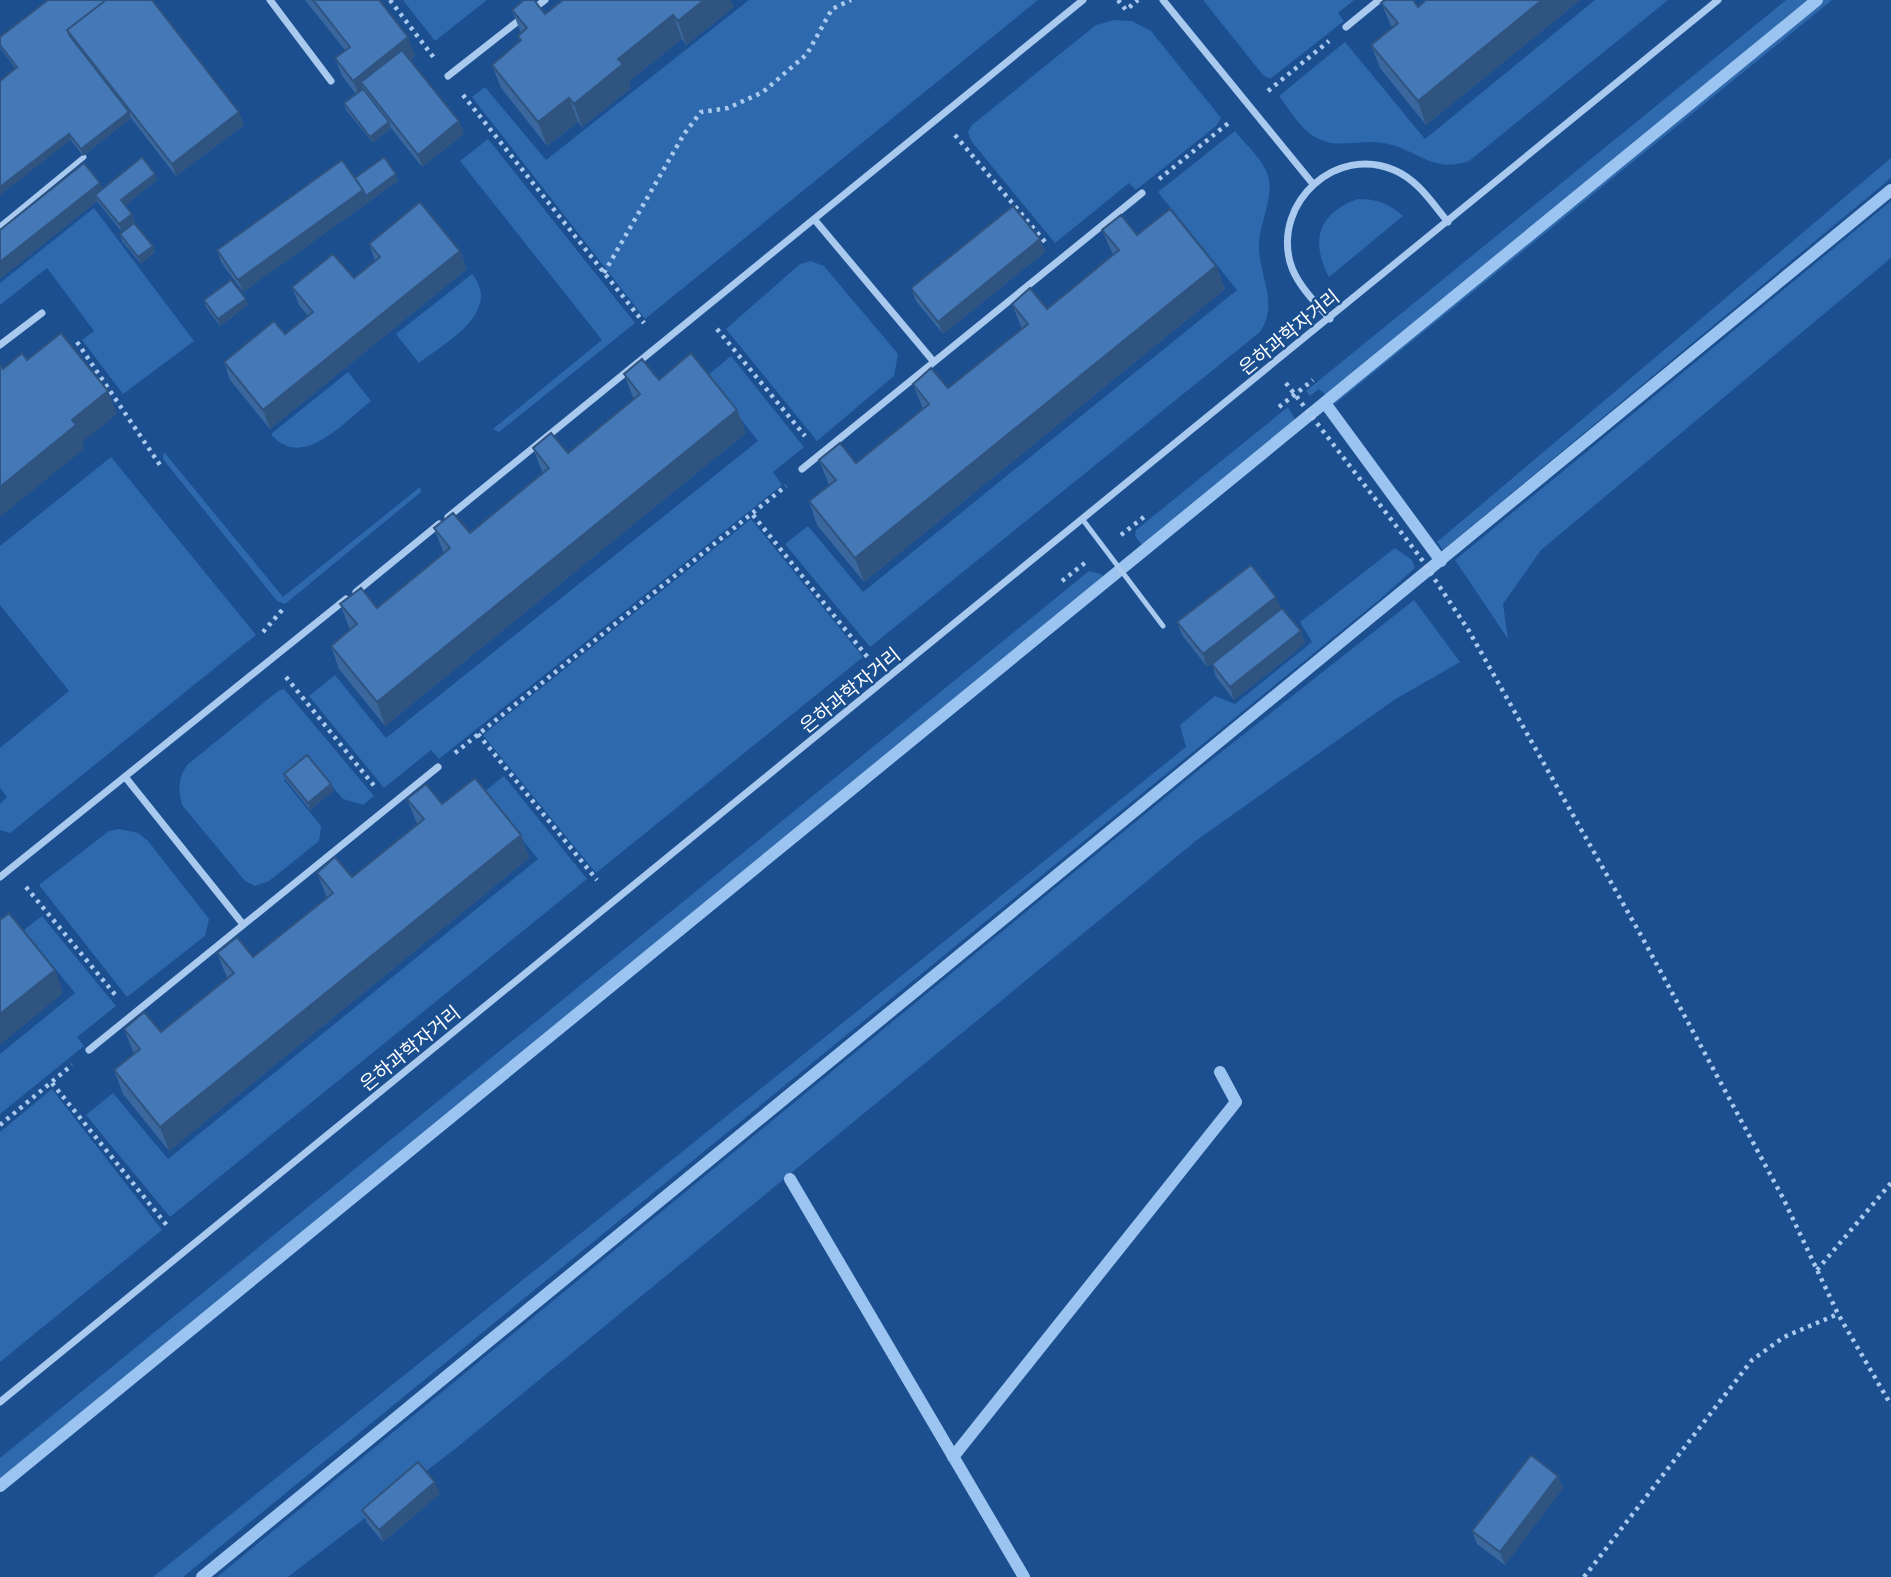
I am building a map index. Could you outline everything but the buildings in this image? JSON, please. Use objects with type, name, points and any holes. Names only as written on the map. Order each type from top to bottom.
[{"type":"street","points":[[270,0],[331,80]]},
{"type":"street","points":[[448,76],[545,0]]},
{"type":"street","points":[[0,877],[126,778],[1083,0]]},
{"type":"street","points":[[1163,0],[1313,184]]},
{"type":"street","points":[[1346,27],[1379,0]]},
{"type":"street","name":"은하과학자거리","points":[[0,1402],[1718,0]]},
{"type":"street","points":[[1330,319],[1297,279],[1287,247],[1293,213],[1313,184],[1342,167],[1377,165],[1394,169],[1422,189],[1448,222]]},
{"type":"street","points":[[802,469],[1142,193]]},
{"type":"street","points":[[814,219],[934,362]]},
{"type":"street","points":[[0,345],[42,313]]},
{"type":"street","points":[[89,1050],[242,923],[438,767]]},
{"type":"street","points":[[126,778],[242,923]]},
{"type":"lane","points":[[0,226],[84,157]]},
{"type":"lane","points":[[1083,520],[1163,626]]},
{"type":"path","points":[[390,0],[644,323]]},
{"type":"path","points":[[604,273],[684,134],[701,112],[728,108],[774,85],[807,54],[832,9],[851,0]]},
{"type":"path","points":[[1118,0],[1126,10],[1138,0]]},
{"type":"path","points":[[1267,92],[1346,27]]},
{"type":"path","points":[[1142,193],[1230,121]]},
{"type":"path","points":[[952,132],[1060,260]]},
{"type":"path","points":[[714,326],[821,454]]},
{"type":"path","points":[[77,342],[160,465]]},
{"type":"path","points":[[1273,365],[1439,585],[1649,951],[1783,1198],[1838,1314],[1891,1405]]},
{"type":"path","points":[[1279,407],[1313,380]]},
{"type":"path","points":[[438,767],[753,515],[802,469]]},
{"type":"path","points":[[753,515],[869,659]]},
{"type":"path","points":[[256,640],[283,609]]},
{"type":"path","points":[[285,677],[391,804]]},
{"type":"path","points":[[478,734],[597,880]]},
{"type":"path","points":[[26,887],[131,1015]]},
{"type":"path","points":[[0,1125],[89,1050]]},
{"type":"path","points":[[52,1083],[169,1228]]},
{"type":"path","points":[[1817,1270],[1891,1183]]},
{"type":"path","points":[[1584,1577],[1752,1360],[1784,1337],[1838,1314]]},
{"type":"shaded area","points":[[403,0],[487,0],[435,41]]},
{"type":"shaded area","points":[[749,0],[1038,0],[645,319],[472,97],[485,87],[546,160]]},
{"type":"shaded area","points":[[1203,0],[1354,0],[1338,13],[1344,21],[1270,79],[1263,75]]},
{"type":"shaded area","points":[[1595,0],[1668,0],[1469,161],[1445,165],[1383,143],[1327,142],[1307,131],[1279,96],[1345,42],[1425,139]]},
{"type":"shaded area","points":[[1786,0],[1810,0],[1327,396],[1319,389],[1310,396],[1306,391]]},
{"type":"shaded area","points":[[1821,0],[1832,0],[1335,404],[1332,400],[1349,384]]},
{"type":"shaded area","points":[[1114,20],[1132,21],[1151,31],[1221,118],[1216,126],[1136,190],[1129,183],[1055,243],[972,142],[968,132],[972,125],[1096,25]]},
{"type":"shaded area","points":[[1235,131],[1259,160],[1269,179],[1269,197],[1259,239],[1268,311],[1260,332],[870,647],[785,544],[808,526],[863,592],[1237,290],[1158,192]]},
{"type":"shaded area","points":[[488,139],[635,323],[499,432],[493,429],[602,340],[460,161]]},
{"type":"shaded area","points":[[1891,158],[1891,178],[1443,550],[1437,542]]},
{"type":"shaded area","points":[[1358,199],[1382,203],[1403,216],[1329,277],[1320,252],[1321,230],[1334,212]]},
{"type":"shaded area","points":[[1891,201],[1891,258],[1541,550],[1503,604],[1508,639],[1455,560]]},
{"type":"shaded area","points":[[94,208],[194,341],[123,394],[82,340],[94,331],[47,268],[0,305],[0,283]]},
{"type":"shaded area","points":[[811,261],[824,266],[898,354],[894,376],[817,441],[726,329],[800,264]]},
{"type":"shaded area","points":[[472,274],[480,288],[476,314],[455,336],[419,363],[396,334]]},
{"type":"shaded area","points":[[731,356],[804,447],[773,472],[782,485],[439,759],[431,750],[384,788],[309,696],[335,675],[386,738],[758,441],[707,376]]},
{"type":"shaded area","points":[[348,372],[371,401],[336,430],[309,446],[296,448],[283,444],[271,434]]},
{"type":"shaded area","points":[[1288,407],[1296,421],[1142,545],[1135,536],[1136,530]]},
{"type":"shaded area","points":[[164,452],[283,597],[420,487],[421,492],[285,604],[277,601],[163,459]]},
{"type":"shaded area","points":[[111,457],[256,635],[10,833],[0,830],[0,804],[7,797],[0,788],[0,748],[69,691],[0,605],[0,546]]},
{"type":"shaded area","points":[[751,519],[863,657],[596,873],[483,735]]},
{"type":"shaded area","points":[[1395,548],[1412,560],[1415,568],[1379,600],[183,1577],[153,1577],[1186,747],[1180,725],[1215,696],[1235,704],[1312,642],[1300,622]]},
{"type":"shaded area","points":[[1089,571],[1101,574],[1105,580],[0,1480],[0,1458]]},
{"type":"shaded area","points":[[1414,600],[1460,662],[1394,700],[1197,840],[455,1449],[288,1577],[217,1577],[1201,768]]},
{"type":"shaded area","points":[[284,689],[374,796],[363,805],[343,799],[309,759],[284,780],[321,826],[319,841],[269,881],[255,886],[245,881],[182,805],[180,784],[187,765],[278,691]]},
{"type":"shaded area","points":[[504,776],[587,879],[170,1217],[86,1115],[113,1093],[168,1159],[538,859],[484,792]]},
{"type":"shaded area","points":[[119,829],[138,833],[148,841],[209,919],[205,936],[127,997],[39,885],[109,831]]},
{"type":"shaded area","points":[[42,916],[116,1006],[77,1037],[84,1046],[0,1114],[0,1054],[75,993],[24,930]]},
{"type":"shaded area","points":[[52,1089],[162,1230],[0,1362],[0,1132]]},
{"type":"waterway","points":[[0,1486],[1817,0]]},
{"type":"waterway","points":[[202,1577],[1891,190]]},
{"type":"waterway","points":[[1325,403],[1441,561]]},
{"type":"waterway","points":[[953,1457],[1236,1102],[1220,1072]]},
{"type":"waterway","points":[[790,1179],[1024,1577]]}]
